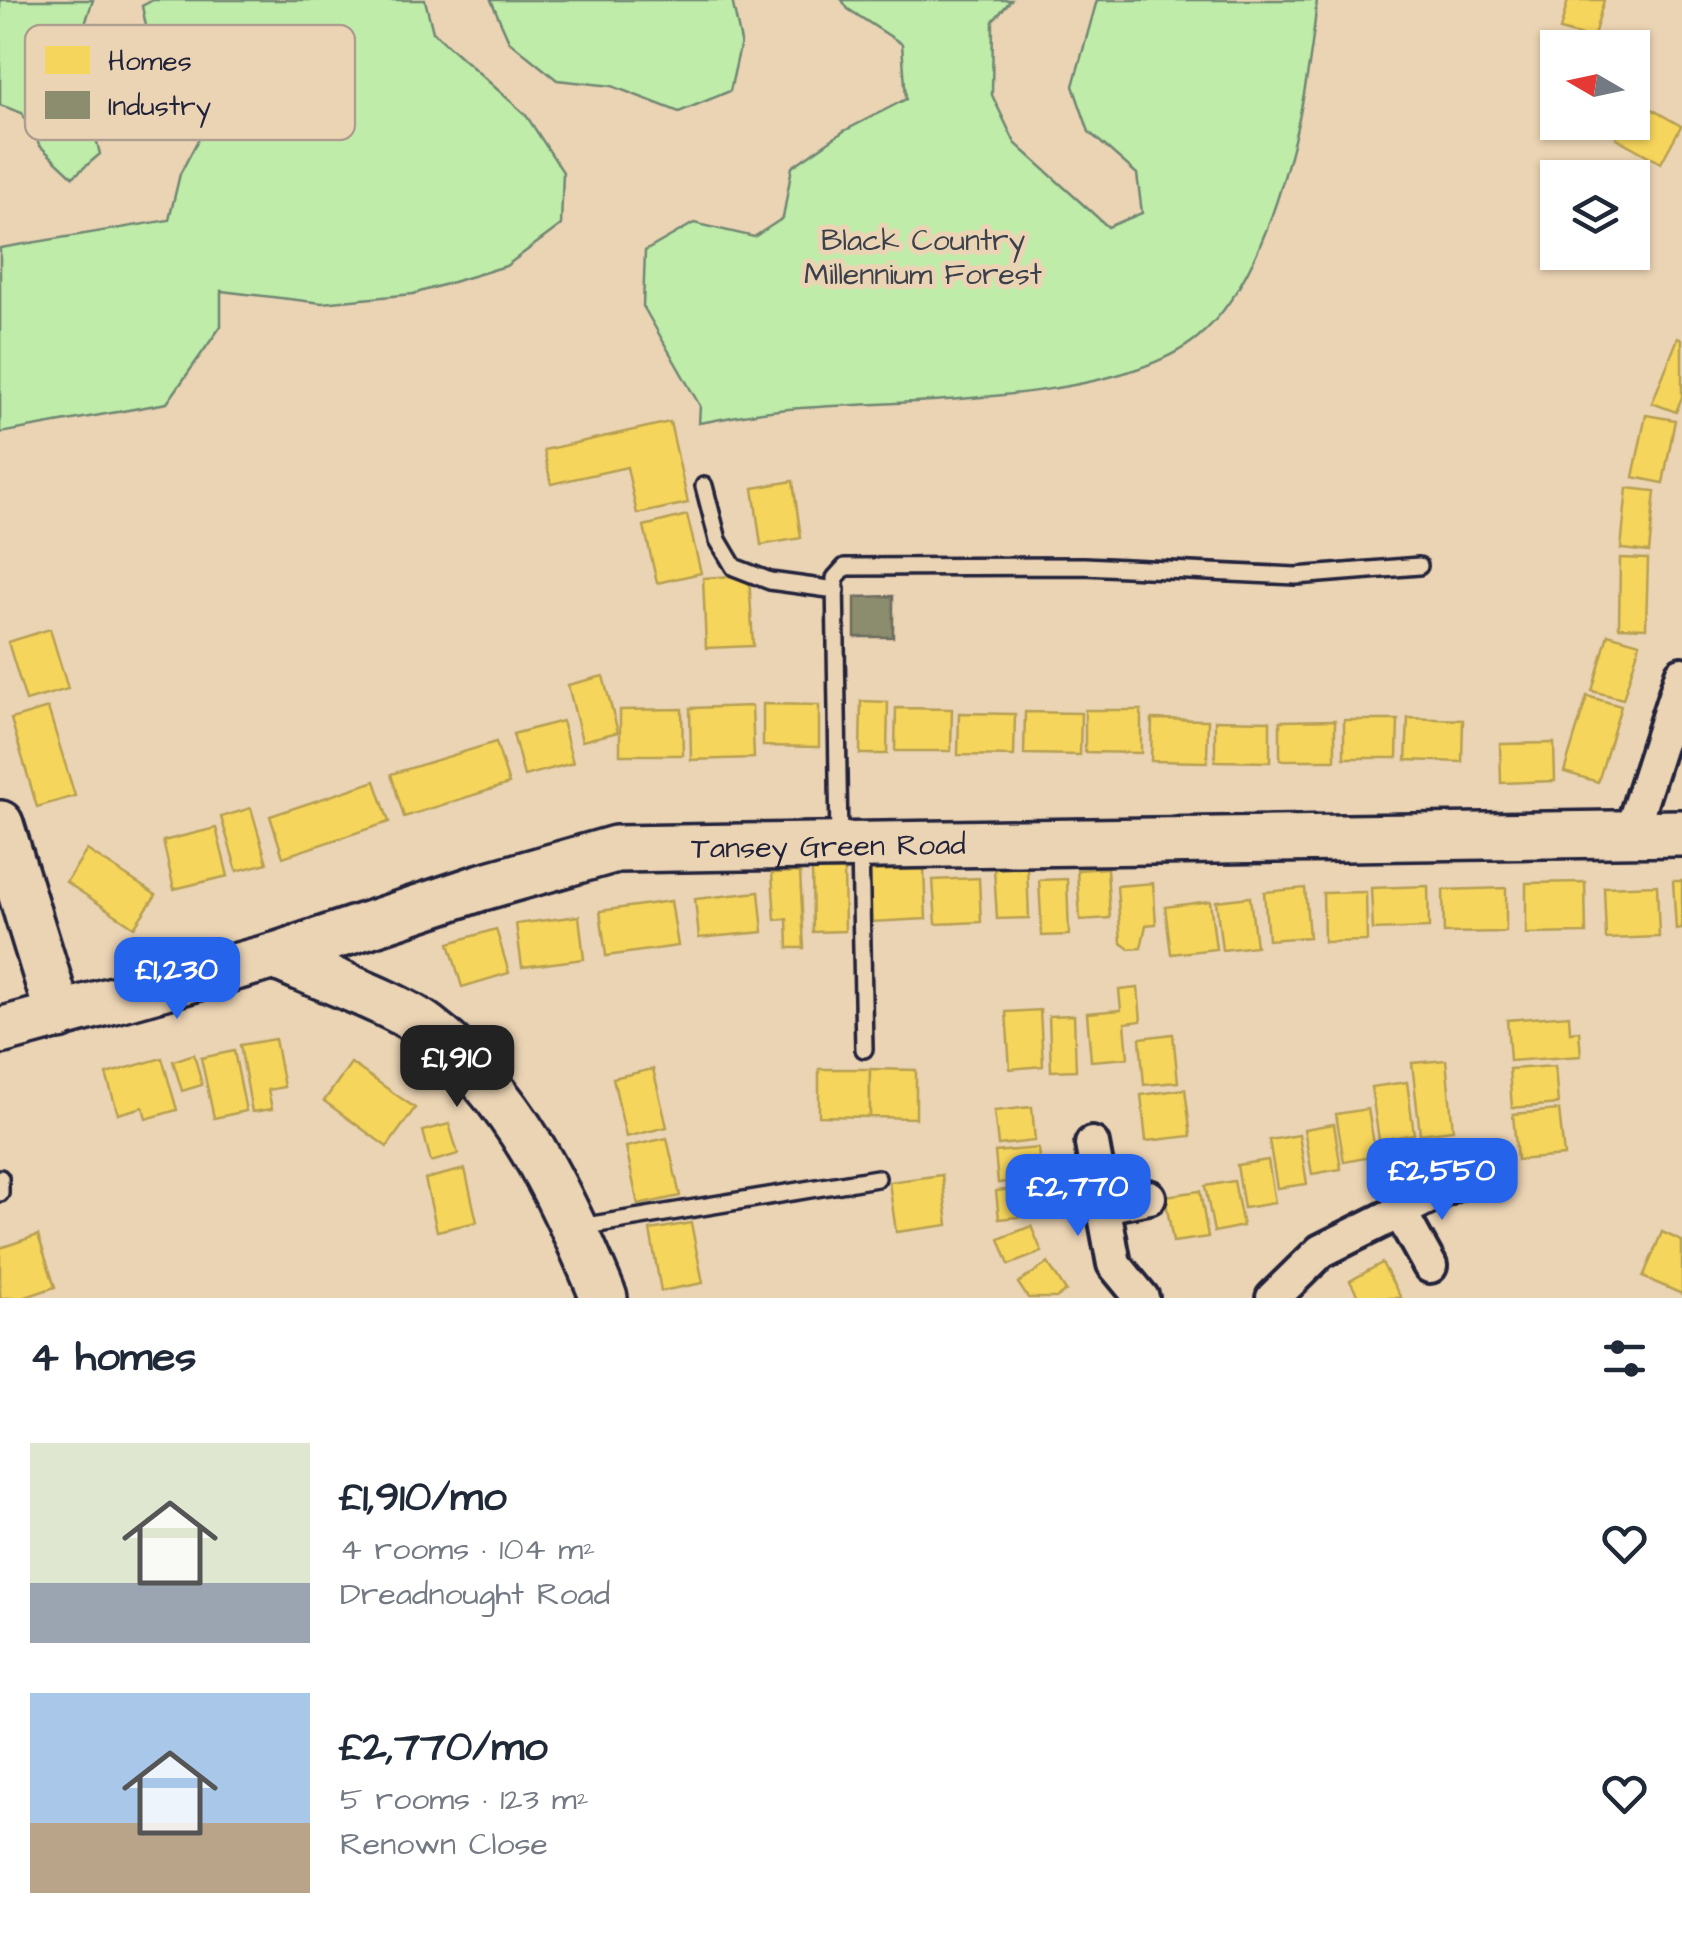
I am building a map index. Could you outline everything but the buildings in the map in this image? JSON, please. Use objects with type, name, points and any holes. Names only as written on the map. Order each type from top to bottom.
[{"type":"street","points":[[1630,832],[1682,674]]},
{"type":"street","points":[[0,824],[59,1016]]},
{"type":"street","name":"Tansey Green Road","points":[[0,1031],[275,956],[482,887],[616,849],[1682,833]]},
{"type":"street","points":[[275,956],[426,1026],[510,1109],[574,1228],[604,1298]]},
{"type":"street","points":[[1092,1144],[1114,1264],[1142,1298]]},
{"type":"street","points":[[1274,1298],[1321,1251],[1462,1181]]},
{"type":"street","points":[[1104,1206],[1148,1197]]},
{"type":"street","points":[[1400,1212],[1430,1266]]},
{"type":"lane","points":[[704,486],[718,540],[734,568],[770,580],[836,590]]},
{"type":"lane","points":[[864,1050],[835,578],[846,567],[1084,566],[1296,576],[1419,566]]},
{"type":"lane","points":[[0,1178],[0,1193]]},
{"type":"lane","points":[[574,1228],[877,1178]]},
{"type":"green space","points":[[0,0],[93,0],[85,25],[25,25],[25,118],[22,113],[0,105]]},
{"type":"green space","points":[[153,0],[425,0],[433,32],[526,115],[563,172],[561,225],[506,266],[413,294],[322,303],[221,291],[221,326],[167,403],[0,433],[0,248],[169,220],[180,174],[198,140],[355,140],[355,25],[146,25],[142,6]]},
{"type":"green space","points":[[491,0],[732,0],[741,42],[730,91],[679,112],[612,86],[557,80],[509,41]]},
{"type":"green space","name":"Black Country Millennium Forest","points":[[842,0],[1011,0],[993,21],[992,95],[1015,143],[1108,227],[1142,213],[1137,174],[1089,132],[1073,86],[1097,0],[1317,0],[1296,133],[1283,181],[1267,229],[1224,309],[1197,338],[1160,360],[1060,388],[778,410],[699,423],[700,406],[643,306],[645,251],[694,223],[754,237],[783,218],[792,167],[844,131],[906,99],[902,44],[848,9]]},
{"type":"green space","points":[[37,140],[96,140],[100,154],[73,177]]}]
